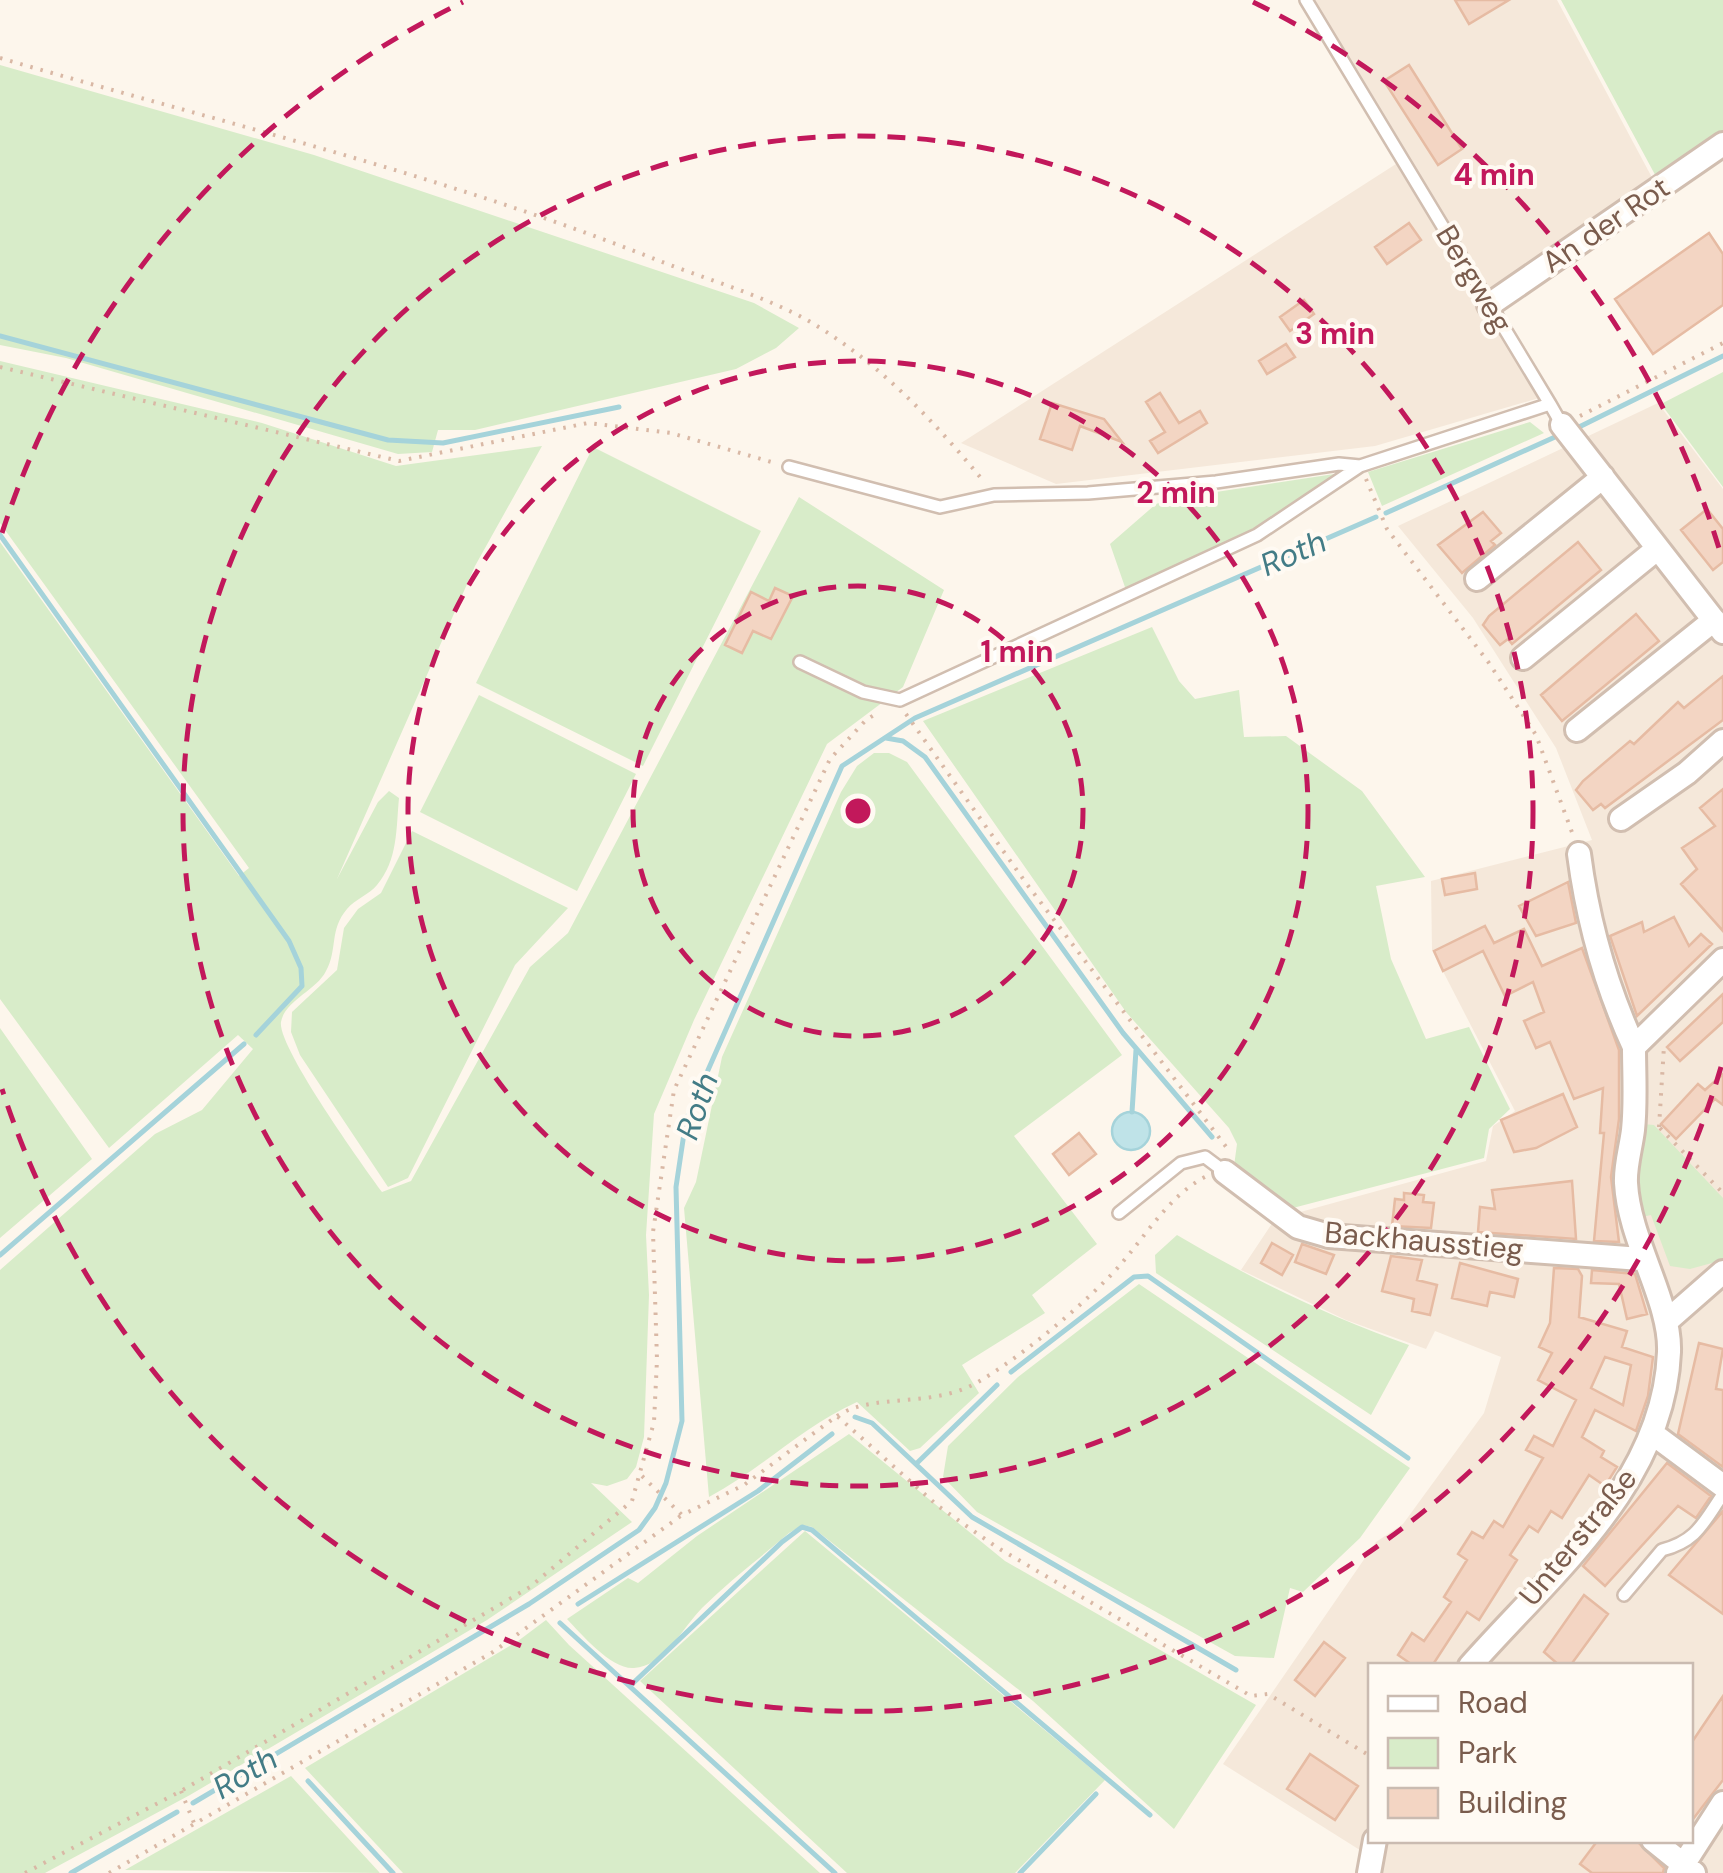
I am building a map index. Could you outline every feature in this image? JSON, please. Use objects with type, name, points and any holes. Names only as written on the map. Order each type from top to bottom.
[{"type":"street","name":"An der Rot","points":[[1489,305],[1723,144]]},
{"type":"street","points":[[1562,424],[1718,626],[1577,730]]},
{"type":"street","points":[[1477,579],[1603,477]]},
{"type":"street","points":[[1522,658],[1657,549]]},
{"type":"street","points":[[1621,819],[1723,741]]},
{"type":"street","points":[[1579,854],[1586,910],[1604,974],[1634,1046],[1723,960]]},
{"type":"street","name":"Unterstraße","points":[[1473,1663],[1616,1500],[1653,1434],[1664,1393],[1667,1321],[1642,1260],[1626,1182],[1633,1126],[1634,1046]]},
{"type":"street","name":"Backhausstieg","points":[[1225,1172],[1298,1227],[1328,1236],[1642,1260]]},
{"type":"street","points":[[1667,1321],[1723,1272]]},
{"type":"street","points":[[1653,1434],[1723,1486]]},
{"type":"street","points":[[1656,1843],[1686,1870],[1723,1804]]},
{"type":"street","points":[[1370,1873],[1375,1843]]},
{"type":"lane","name":"Bergweg","points":[[1306,0],[1562,424]]},
{"type":"lane","points":[[800,662],[864,692],[900,700],[1257,536],[1360,466],[1550,404]]},
{"type":"lane","points":[[788,468],[940,507],[994,494],[1088,493],[1339,464],[1360,466]]},
{"type":"lane","points":[[1120,1213],[1181,1163],[1206,1157],[1225,1172]]},
{"type":"lane","points":[[1624,1595],[1662,1550],[1684,1546],[1723,1494]]},
{"type":"path","points":[[0,58],[311,142],[538,213],[805,319],[895,386],[938,426],[994,494]]},
{"type":"path","points":[[1562,424],[1723,343]]},
{"type":"path","points":[[0,366],[398,461],[588,423],[671,433],[788,468]]},
{"type":"path","points":[[1360,466],[1387,529],[1489,664],[1536,736],[1579,854]]},
{"type":"path","points":[[25,1873],[180,1791],[530,1587],[611,1523],[632,1501],[654,1422],[657,1360],[653,1232],[674,1090],[830,759],[866,720],[900,700]]},
{"type":"path","points":[[109,1873],[492,1652],[682,1516],[744,1485],[837,1416],[866,1405],[940,1398],[976,1383],[1103,1283],[1185,1191],[1200,1180],[1225,1172],[1231,1153],[905,713]]},
{"type":"path","points":[[1676,1034],[1664,1046],[1659,1126],[1723,1193]]},
{"type":"path","points":[[837,1416],[938,1506],[998,1548],[1251,1696],[1268,1694],[1368,1755]]},
{"type":"path","points":[[642,1476],[682,1516]]},
{"type":"path","points":[[180,1791],[194,1823]]},
{"type":"shaded area","points":[[1311,0],[1557,0],[1656,185],[1490,297]]},
{"type":"shaded area","points":[[1396,164],[1539,398],[1375,446],[1056,484],[961,443]]},
{"type":"shaded area","points":[[1658,403],[1723,489],[1723,1873],[1360,1873],[1363,1852],[1223,1764],[1376,1542],[1403,1524],[1484,1413],[1501,1357],[1435,1331],[1426,1349],[1346,1320],[1241,1270],[1275,1219],[1486,1161],[1493,1126],[1515,1111],[1432,950],[1431,881],[1592,840],[1556,748],[1473,618],[1398,526]]},
{"type":"green space","points":[[1561,0],[1723,0],[1723,138],[1660,184]]},
{"type":"green space","points":[[0,65],[314,155],[754,303],[799,328],[776,348],[736,369],[475,430],[438,430],[432,452],[398,454],[66,358],[0,345]]},
{"type":"green space","points":[[0,361],[262,423],[396,466],[542,446],[475,566],[337,879],[378,802],[389,791],[399,798],[389,865],[377,885],[341,917],[326,971],[288,1008],[281,1022],[283,1035],[306,1079],[382,1192],[411,1181],[530,967],[568,933],[799,497],[944,590],[903,687],[827,744],[694,1020],[654,1114],[646,1235],[649,1295],[644,1437],[636,1467],[627,1479],[607,1486],[591,1483],[632,1522],[487,1620],[190,1795],[45,1873],[0,1873],[0,1270],[155,1134],[202,1110],[253,1049],[238,1035],[109,1148],[0,999],[0,542],[239,876],[249,868],[0,523]]},
{"type":"green space","points":[[1723,372],[1723,487],[1661,404]]},
{"type":"green space","points":[[1530,422],[1544,433],[1382,506],[1368,472]]},
{"type":"green space","points":[[593,447],[761,531],[643,766],[476,683]]},
{"type":"green space","points":[[1341,473],[1243,535],[1126,590],[1110,544],[1156,504]]},
{"type":"green space","points":[[1152,627],[1179,681],[1195,699],[1239,690],[1244,737],[1286,736],[1362,791],[1425,877],[1376,886],[1391,959],[1426,1039],[1469,1027],[1510,1109],[1489,1129],[1484,1158],[1289,1209],[1234,1166],[1237,1144],[1229,1128],[1126,1012],[923,721]]},
{"type":"green space","points":[[479,695],[636,774],[577,891],[420,812]]},
{"type":"green space","points":[[874,753],[889,753],[907,762],[1122,1055],[1014,1136],[1097,1244],[1032,1295],[1045,1313],[962,1365],[979,1393],[920,1448],[910,1451],[857,1402],[709,1497],[684,1208],[696,1182],[722,1057],[841,792],[857,766]]},
{"type":"green space","points":[[412,831],[568,908],[515,965],[408,1178],[388,1187],[300,1055],[291,1032],[292,1012],[337,970],[344,928],[358,909],[381,893]]},
{"type":"green space","points":[[0,1028],[92,1159],[0,1238]]},
{"type":"green space","points":[[1643,1124],[1654,1125],[1723,1198],[1723,1260],[1690,1269],[1670,1266],[1651,1215],[1642,1217],[1637,1174]]},
{"type":"green space","points":[[1177,1235],[1290,1296],[1409,1345],[1371,1415],[1156,1273],[1155,1255]]},
{"type":"green space","points":[[1139,1284],[1410,1468],[1360,1538],[1303,1592],[1290,1588],[1274,1658],[1235,1656],[977,1512],[943,1477],[948,1446],[1018,1377]]},
{"type":"green space","points":[[849,1434],[1005,1561],[1256,1705],[1174,1829],[1033,1701],[812,1527],[803,1525],[789,1533],[712,1598],[664,1653],[645,1666],[634,1668],[616,1663],[567,1619],[628,1578],[638,1583],[697,1536]]},
{"type":"green space","points":[[805,1531],[1105,1780],[1015,1873],[847,1873],[640,1681]]},
{"type":"green space","points":[[546,1620],[820,1873],[403,1873],[305,1768],[518,1641]]},
{"type":"green space","points":[[291,1776],[380,1873],[125,1870]]},
{"type":"water","points":[[1131,1112],[1145,1117],[1150,1131],[1145,1145],[1131,1150],[1117,1145],[1112,1131],[1117,1117]]},
{"type":"building","points":[[1455,0],[1509,0],[1469,24]]},
{"type":"building","points":[[1409,65],[1462,149],[1438,165],[1384,81]]},
{"type":"building","points":[[1409,223],[1421,240],[1387,264],[1375,247]]},
{"type":"building","points":[[1709,233],[1723,254],[1723,305],[1653,354],[1615,299]]},
{"type":"building","points":[[1304,300],[1314,314],[1290,331],[1280,317]]},
{"type":"building","points":[[1286,344],[1295,357],[1267,374],[1259,361]]},
{"type":"building","points":[[1160,393],[1179,423],[1200,411],[1207,423],[1158,453],[1150,441],[1165,432],[1146,402]]},
{"type":"building","points":[[1052,403],[1104,419],[1122,442],[1080,426],[1072,450],[1040,439]]},
{"type":"building","points":[[1707,509],[1723,529],[1723,562],[1713,570],[1681,530]]},
{"type":"building","points":[[1483,512],[1501,533],[1491,541],[1495,545],[1462,573],[1438,545]]},
{"type":"building","points":[[1578,542],[1601,570],[1512,644],[1508,639],[1500,645],[1483,625],[1489,616]]},
{"type":"building","points":[[775,588],[793,596],[771,639],[753,631],[742,653],[725,645],[751,592],[769,601]]},
{"type":"building","points":[[1636,614],[1659,641],[1562,721],[1541,695]]},
{"type":"building","points":[[1723,676],[1723,720],[1605,808],[1601,804],[1593,810],[1576,790],[1583,781],[1630,741],[1634,744],[1678,702],[1684,708]]},
{"type":"building","points":[[1723,789],[1723,931],[1681,884],[1697,869],[1682,848],[1715,826],[1700,808]]},
{"type":"building","points":[[1475,873],[1477,889],[1445,895],[1442,879]]},
{"type":"building","points":[[1568,882],[1576,923],[1536,936],[1519,906]]},
{"type":"building","points":[[1674,917],[1689,946],[1701,934],[1712,944],[1637,1016],[1610,936],[1642,922],[1644,932]]},
{"type":"building","points":[[1485,926],[1494,943],[1524,929],[1542,966],[1582,948],[1619,1050],[1619,1119],[1611,1177],[1619,1242],[1594,1241],[1604,1133],[1600,1133],[1603,1088],[1574,1099],[1550,1042],[1536,1048],[1524,1021],[1544,1012],[1533,982],[1505,996],[1483,951],[1443,971],[1434,951]]},
{"type":"building","points":[[1723,994],[1723,1022],[1680,1061],[1667,1047]]},
{"type":"building","points":[[1723,1074],[1723,1105],[1715,1099],[1676,1139],[1661,1124],[1698,1084],[1705,1090]]},
{"type":"building","points":[[1563,1094],[1577,1127],[1536,1148],[1514,1152],[1501,1120]]},
{"type":"building","points":[[1079,1133],[1096,1154],[1069,1175],[1053,1154]]},
{"type":"building","points":[[1572,1181],[1576,1239],[1478,1232],[1480,1207],[1495,1209],[1492,1190]]},
{"type":"building","points":[[1404,1193],[1424,1195],[1423,1202],[1434,1203],[1431,1228],[1392,1226],[1395,1199],[1404,1200]]},
{"type":"building","points":[[1272,1243],[1293,1255],[1282,1275],[1261,1263]]},
{"type":"building","points":[[1302,1244],[1334,1255],[1326,1274],[1295,1262]]},
{"type":"building","points":[[1391,1256],[1422,1260],[1417,1280],[1437,1285],[1430,1315],[1412,1311],[1414,1299],[1382,1291]]},
{"type":"building","points":[[1460,1263],[1518,1279],[1514,1297],[1490,1292],[1487,1306],[1452,1298]]},
{"type":"building","points":[[1554,1268],[1578,1269],[1582,1276],[1579,1317],[1627,1331],[1622,1347],[1653,1357],[1648,1396],[1636,1431],[1595,1410],[1582,1437],[1604,1451],[1601,1457],[1617,1467],[1605,1486],[1589,1475],[1562,1518],[1551,1511],[1538,1532],[1529,1526],[1510,1555],[1517,1560],[1479,1620],[1467,1612],[1434,1663],[1410,1663],[1398,1655],[1412,1633],[1424,1641],[1451,1602],[1444,1597],[1467,1560],[1458,1554],[1472,1532],[1483,1538],[1494,1521],[1503,1527],[1543,1458],[1526,1450],[1534,1436],[1553,1446],[1576,1400],[1538,1380],[1552,1353],[1539,1347],[1550,1323]],"holes":[[[1605,1357],[1631,1365],[1623,1405],[1591,1388]]]},
{"type":"building","points":[[1592,1270],[1635,1274],[1647,1314],[1627,1319],[1619,1284],[1591,1283]]},
{"type":"building","points":[[1699,1343],[1723,1349],[1716,1389],[1723,1390],[1723,1467],[1678,1434]]},
{"type":"building","points":[[1667,1463],[1711,1496],[1696,1518],[1678,1506],[1605,1586],[1583,1566]]},
{"type":"building","points":[[1723,1511],[1723,1614],[1669,1575]]},
{"type":"building","points":[[1584,1595],[1608,1614],[1572,1663],[1557,1663],[1544,1652]]},
{"type":"building","points":[[1324,1642],[1345,1658],[1315,1696],[1295,1680]]},
{"type":"building","points":[[1723,1696],[1723,1780],[1693,1819],[1693,1741]]},
{"type":"building","points":[[1310,1754],[1358,1786],[1335,1820],[1287,1789]]},
{"type":"building","points":[[1596,1843],[1639,1843],[1664,1868],[1663,1873],[1592,1873],[1580,1864]]},
{"type":"waterway","points":[[0,336],[388,440],[443,443],[619,407]]},
{"type":"waterway","name":"Roth","points":[[1579,427],[1723,356]]},
{"type":"waterway","name":"Roth","points":[[1386,513],[1555,437]]},
{"type":"waterway","name":"Roth","points":[[193,1803],[529,1604],[639,1530],[655,1508],[666,1483],[682,1421],[676,1187],[686,1120],[842,766],[915,718],[1376,517]]},
{"type":"waterway","points":[[0,535],[289,941],[301,968],[302,986],[256,1035]]},
{"type":"waterway","points":[[886,738],[903,741],[925,757],[1123,1033],[1212,1137]]},
{"type":"waterway","points":[[0,1255],[244,1044]]},
{"type":"waterway","points":[[1132,1112],[1136,1050]]},
{"type":"waterway","points":[[1011,1372],[1134,1277],[1148,1276],[1408,1458]]},
{"type":"waterway","points":[[916,1464],[997,1385]]},
{"type":"waterway","points":[[855,1417],[872,1423],[972,1517],[1236,1670]]},
{"type":"waterway","points":[[578,1604],[758,1491],[832,1434]]},
{"type":"waterway","points":[[630,1686],[802,1527],[812,1530],[1150,1815]]},
{"type":"waterway","points":[[560,1623],[835,1873]]},
{"type":"waterway","points":[[308,1781],[393,1873]]},
{"type":"waterway","points":[[1020,1873],[1096,1794]]},
{"type":"waterway","name":"Roth","points":[[71,1873],[177,1812]]}]
